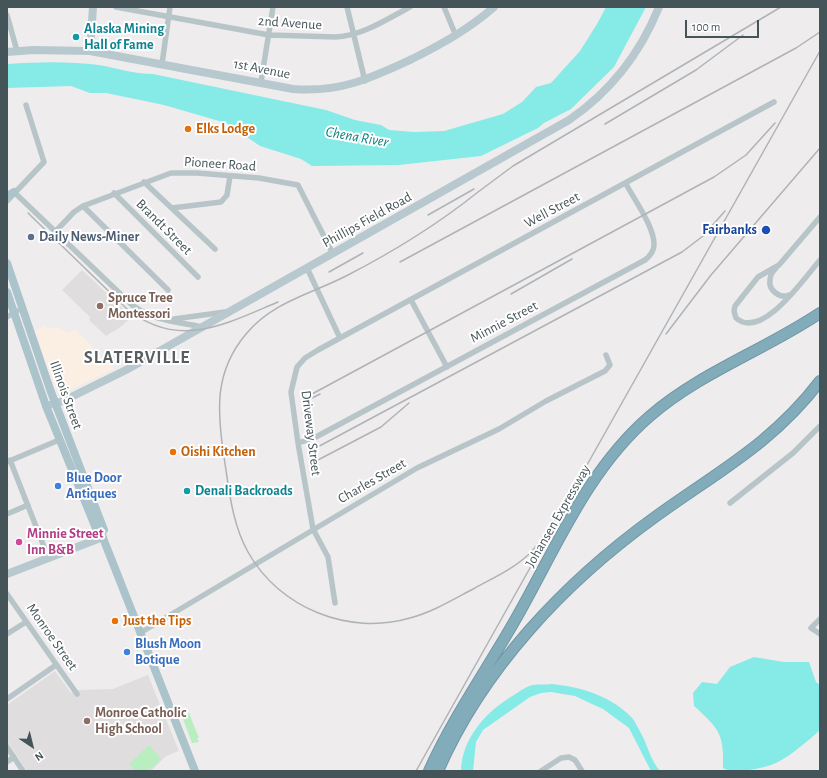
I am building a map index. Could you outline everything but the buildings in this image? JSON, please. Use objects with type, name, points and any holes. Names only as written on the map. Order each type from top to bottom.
[{"type":"highway","name":"Johansen Expressway","points":[[432,769],[582,498],[611,456],[644,421],[680,393],[704,378],[790,332],[820,313]]},
{"type":"highway","name":"Johansen Expressway","points":[[432,769],[460,729],[484,689],[520,641],[552,604],[595,563],[623,540],[760,444],[798,409],[820,381]]},
{"type":"main road","name":"Illinois Street","points":[[7,263],[55,403],[104,530],[102,535]]},
{"type":"main road","name":"Illinois Street","points":[[7,292],[10,315],[59,440],[97,531],[102,535],[195,771]]},
{"type":"street","points":[[90,51],[93,7]]},
{"type":"street","name":"2nd Avenue","points":[[116,7],[269,36],[336,37],[354,34],[410,7]]},
{"type":"street","points":[[162,64],[170,7]]},
{"type":"street","points":[[261,82],[273,7]]},
{"type":"street","points":[[347,7],[365,81]]},
{"type":"street","points":[[444,7],[456,36]]},
{"type":"street","name":"1st Avenue","points":[[7,52],[17,50],[90,51],[308,90],[335,88],[365,81],[456,36],[471,27],[494,7]]},
{"type":"street","name":"Phillips Field Road","points":[[46,406],[126,370],[560,126],[578,114],[602,94],[627,66],[642,43],[659,7]]},
{"type":"street","points":[[7,15],[17,50]]},
{"type":"street","name":"Well Street","points":[[340,338],[626,184],[774,102]]},
{"type":"street","points":[[7,201],[11,194],[44,162],[26,105]]},
{"type":"street","name":"Pioneer Road","points":[[55,232],[74,212],[83,206],[114,193],[171,173],[197,173],[259,178],[298,185],[333,254]]},
{"type":"street","points":[[172,208],[221,202],[227,195],[230,176]]},
{"type":"street","points":[[144,182],[215,249]]},
{"type":"street","name":"Minnie Street","points":[[298,443],[314,438],[634,267],[652,254],[655,246],[653,235],[626,184]]},
{"type":"street","name":"Brandt Street","points":[[114,193],[198,277]]},
{"type":"street","points":[[11,194],[55,232],[132,305],[158,320],[203,328]]},
{"type":"street","points":[[83,206],[168,290]]},
{"type":"street","points":[[792,293],[782,297],[772,288],[770,278],[776,268],[820,217]]},
{"type":"street","points":[[776,268],[766,271],[758,277],[738,301],[734,311],[736,318],[744,323],[754,323],[774,312],[820,260]]},
{"type":"street","points":[[307,268],[340,338]]},
{"type":"street","points":[[411,300],[447,366]]},
{"type":"street","points":[[10,315],[22,307]]},
{"type":"street","points":[[158,320],[180,319],[235,309]]},
{"type":"street","name":"Driveway Street","points":[[335,603],[328,557],[313,529],[291,392],[297,367],[305,358],[340,338]]},
{"type":"street","name":"Charles Street","points":[[140,633],[417,468],[499,429],[546,401],[605,371],[610,365],[606,355]]},
{"type":"street","points":[[730,503],[793,453],[820,426]]},
{"type":"street","points":[[48,557],[9,461],[59,440]]},
{"type":"street","points":[[7,514],[28,505]]},
{"type":"street","points":[[7,574],[102,535]]},
{"type":"street","name":"Monroe Street","points":[[7,594],[77,694]]},
{"type":"street","points":[[820,619],[812,628],[820,634]]},
{"type":"street","points":[[7,634],[26,622]]},
{"type":"street","points":[[7,699],[56,665]]},
{"type":"street","points":[[7,747],[23,771]]},
{"type":"street","points":[[7,762],[14,757]]},
{"type":"street","points":[[541,771],[564,757],[571,757],[575,760],[582,771]]},
{"type":"shaded area","name":"Spruce Tree Montessori","points":[[82,270],[132,317],[119,328],[106,336],[89,320],[90,317],[62,290]]},
{"type":"shaded area","points":[[45,325],[49,329],[56,327],[69,333],[75,329],[114,369],[67,391],[62,391],[54,387],[35,332]]},
{"type":"shaded area","name":"Monroe Catholic High School","points":[[55,671],[71,693],[79,690],[113,689],[148,675],[179,751],[166,756],[151,771],[27,771],[7,741],[7,705]]},
{"type":"green space","points":[[189,713],[199,738],[197,738],[199,742],[192,743],[183,719],[184,714]]},
{"type":"green space","points":[[149,745],[161,759],[148,771],[136,771],[129,764]]},
{"type":"water","name":"Chena River","points":[[606,7],[646,7],[614,67],[571,109],[544,123],[538,128],[481,156],[399,165],[312,166],[301,159],[260,146],[226,123],[164,105],[106,93],[90,93],[71,86],[7,88],[7,64],[53,62],[99,65],[139,73],[153,74],[326,110],[355,120],[381,125],[389,130],[414,132],[444,131],[503,114],[522,102],[536,87],[551,83],[580,51]]},
{"type":"water","points":[[754,657],[784,662],[809,662],[816,682],[820,685],[820,730],[794,752],[773,764],[750,770],[728,770],[723,768],[721,739],[718,732],[709,720],[694,706],[693,693],[702,682],[717,684],[730,667]]},
{"type":"water","points":[[552,684],[585,690],[596,694],[616,704],[625,711],[635,722],[652,758],[660,771],[651,771],[629,728],[603,709],[575,696],[551,692],[541,693],[530,697],[483,730],[476,742],[473,771],[461,771],[462,759],[471,736],[494,709],[504,701],[526,688],[533,685]]},
{"type":"railway","points":[[474,195],[513,166],[781,7]]},
{"type":"railway","points":[[400,262],[796,48],[820,32]]},
{"type":"railway","points":[[605,124],[696,70],[743,35]]},
{"type":"railway","points":[[565,504],[820,51]]},
{"type":"railway","points":[[312,394],[714,177],[746,155],[775,123]]},
{"type":"railway","points":[[666,334],[711,275],[820,148]]},
{"type":"railway","points":[[428,215],[474,189]]},
{"type":"railway","points":[[478,192],[431,227],[380,258],[346,276],[280,306],[256,323],[236,348],[223,377],[219,408],[230,494],[238,530],[248,552],[261,572],[278,588],[297,602],[318,613],[340,620],[363,623],[387,623],[410,618],[435,609],[516,565],[528,555],[550,529],[568,500]]},
{"type":"railway","points":[[312,450],[682,252],[703,236],[725,211]]},
{"type":"railway","points":[[28,213],[126,308],[145,321],[164,328],[183,331],[220,325],[278,302]]},
{"type":"railway","points":[[329,272],[363,253]]},
{"type":"railway","points":[[511,294],[572,259]]},
{"type":"railway","points":[[304,402],[320,394]]},
{"type":"railway","points":[[316,461],[381,427],[409,403]]},
{"type":"railway","points":[[416,771],[544,543]]},
{"type":"place","name":"Alaska Mining Hall of Fame","points":[[76,37]]},
{"type":"place","name":"Elks Lodge","points":[[188,129]]},
{"type":"place","name":"Fairbanks","points":[[766,230]]},
{"type":"place","name":"Daily News-Miner","points":[[31,237]]},
{"type":"place","name":"Spruce Tree Montessori","points":[[100,306]]},
{"type":"place","name":"Oishi Kitchen","points":[[173,452]]},
{"type":"place","name":"Blue Door Antiques","points":[[58,486]]},
{"type":"place","name":"Denali Backroads","points":[[187,491]]},
{"type":"place","name":"Minnie Street Inn B&B","points":[[19,542]]},
{"type":"place","name":"Just the Tips","points":[[115,621]]},
{"type":"place","name":"Blush Moon Botique","points":[[127,652]]},
{"type":"place","name":"Monroe Catholic High School","points":[[87,721]]},
{"type":"district","name":"SLATERVILLE","points":[[137,358]]}]
